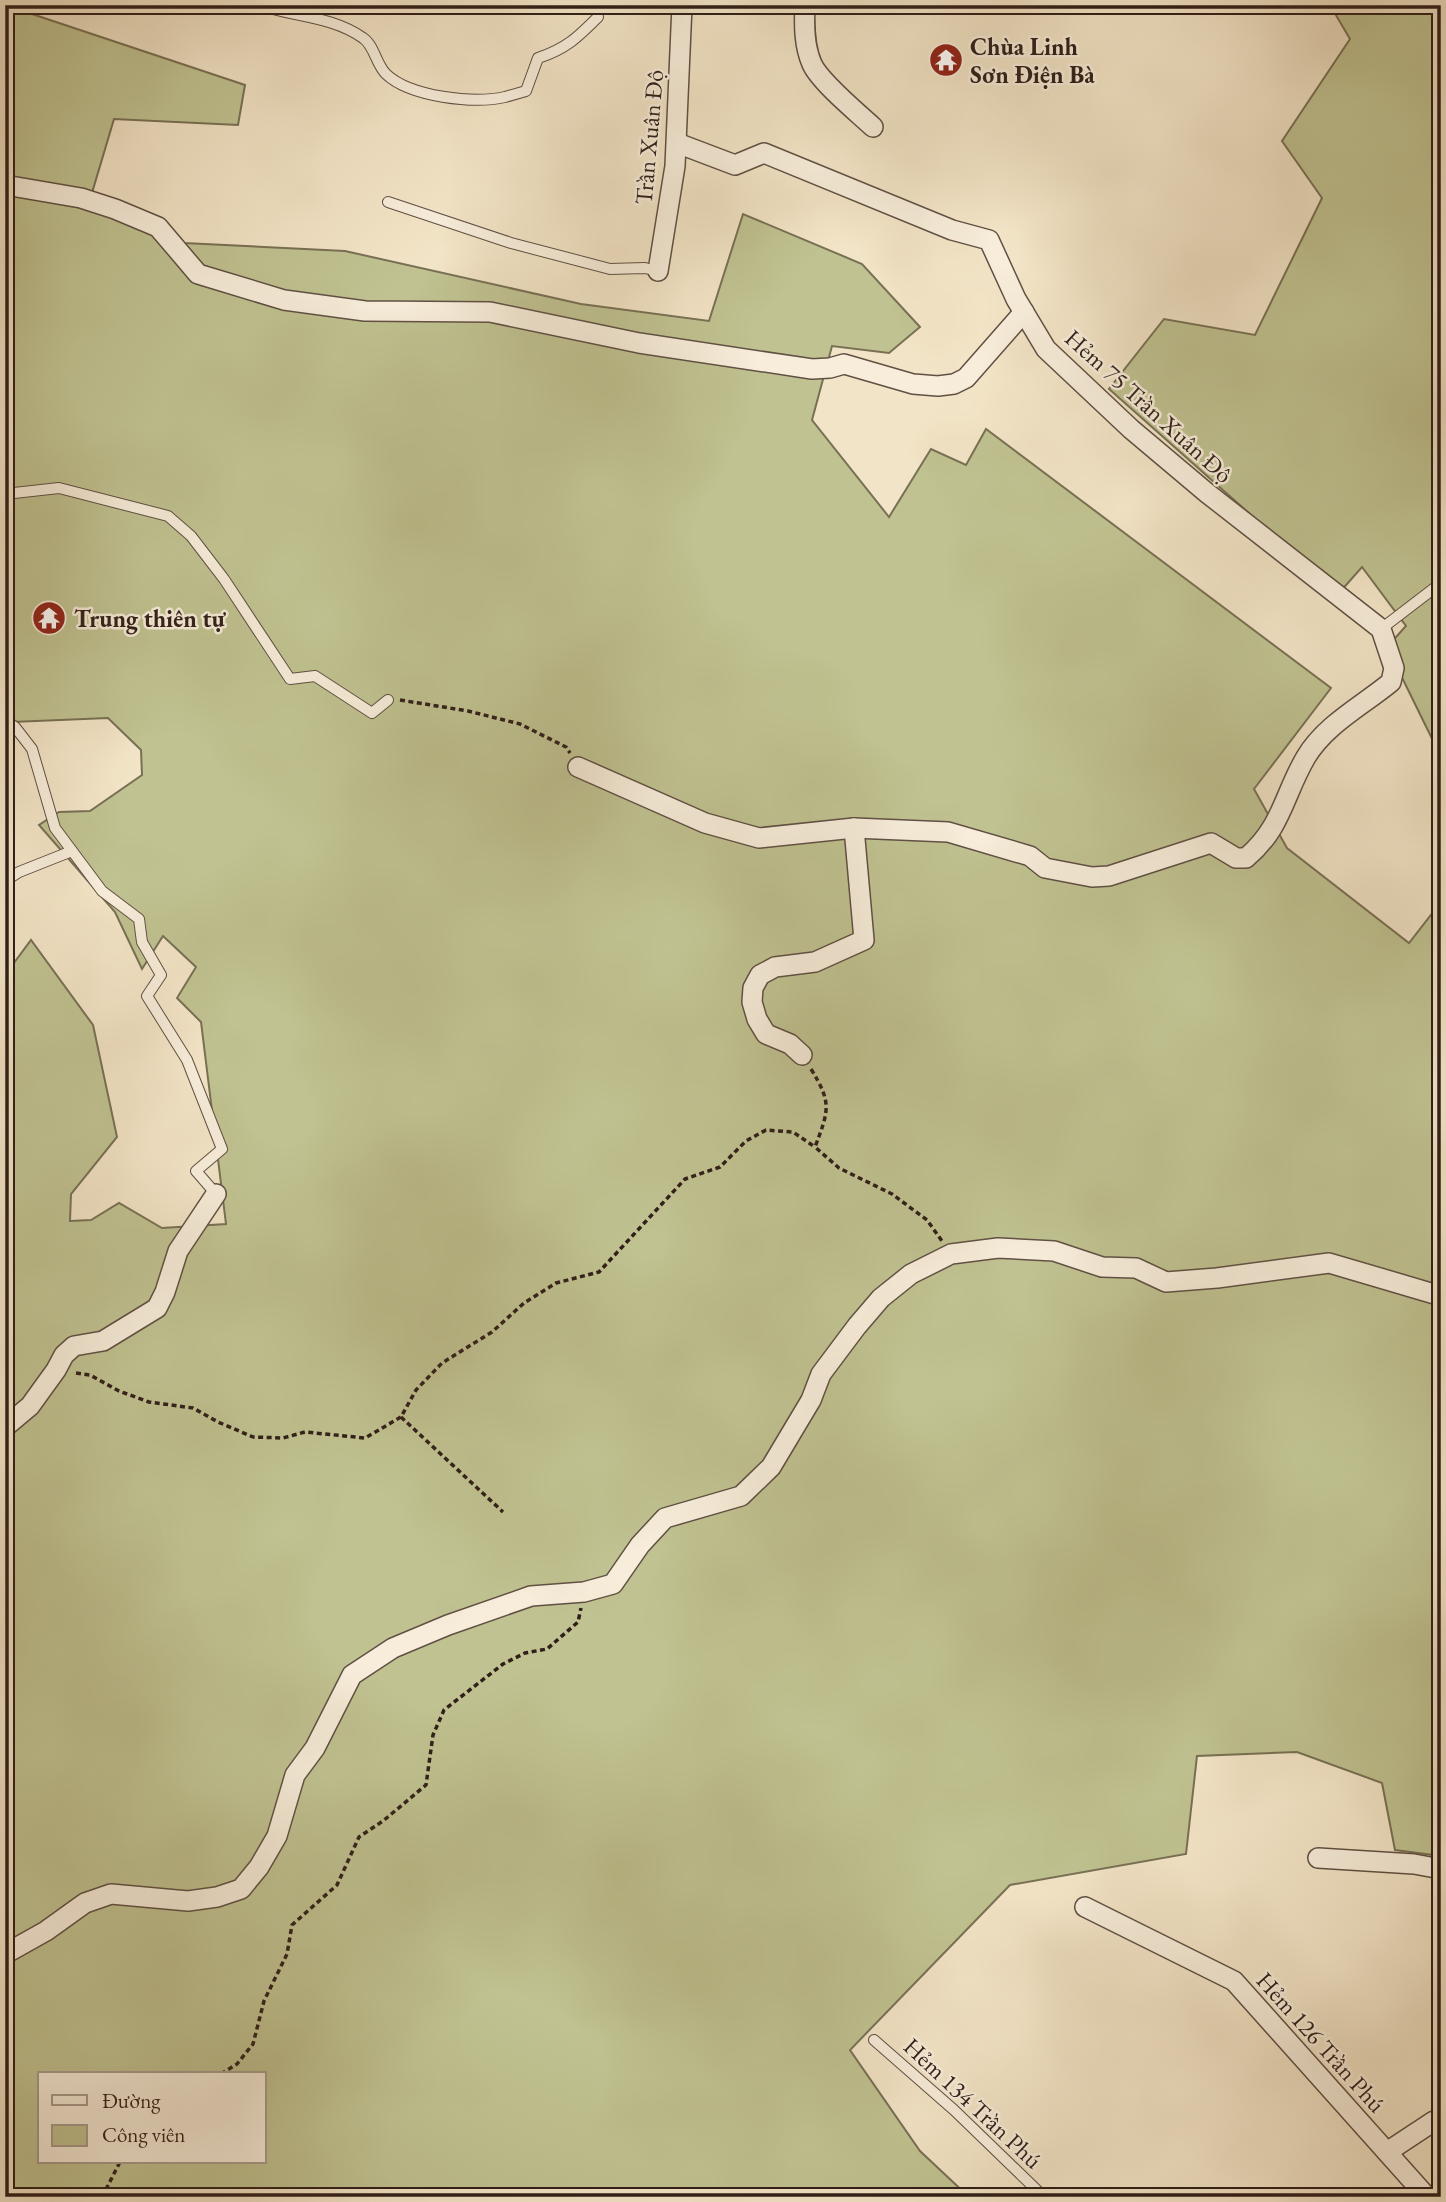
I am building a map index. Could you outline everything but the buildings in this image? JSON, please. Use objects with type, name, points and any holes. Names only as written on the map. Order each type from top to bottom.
[{"type":"street","name":"Trần Xuân Độ","points":[[658,271],[677,143],[682,5]]},
{"type":"street","points":[[805,5],[804,31],[813,66],[842,100],[873,127]]},
{"type":"street","name":"Hẻm 75 Trần Xuân Độ","points":[[677,143],[735,165],[764,153],[952,230],[989,240],[1024,312],[1046,349],[1131,429],[1207,493],[1381,629]]},
{"type":"street","points":[[5,185],[81,198],[115,209],[158,227],[198,274],[285,300],[365,311],[490,312],[639,343],[812,369],[844,364],[913,384],[938,386],[954,384],[966,378],[1024,312]]},
{"type":"street","points":[[578,767],[705,823],[759,838],[854,828],[948,832],[1030,856],[1045,868],[1091,877],[1109,876],[1211,843],[1236,858],[1246,858],[1264,842],[1285,805],[1306,758],[1326,731],[1391,682],[1394,668],[1381,629]]},
{"type":"street","points":[[802,1055],[790,1044],[766,1034],[757,1019],[752,1002],[753,988],[761,975],[775,967],[815,962],[864,940],[854,828]]},
{"type":"street","points":[[5,1427],[30,1406],[64,1355],[74,1346],[103,1341],[158,1308],[178,1251],[216,1194]]},
{"type":"street","points":[[5,1954],[46,1931],[85,1903],[111,1894],[188,1902],[217,1897],[240,1889],[259,1867],[277,1836],[295,1775],[315,1748],[352,1675],[393,1648],[448,1625],[531,1596],[584,1592],[612,1584],[640,1545],[665,1518],[741,1496],[771,1467],[811,1400],[821,1374],[881,1298],[911,1274],[951,1254],[998,1248],[1054,1251],[1102,1267],[1136,1268],[1166,1282],[1329,1263],[1441,1296]]},
{"type":"street","points":[[1318,1858],[1414,1864],[1441,1869]]},
{"type":"street","name":"Hẻm 126 Trần Phú","points":[[1085,1907],[1234,1981],[1427,2197]]},
{"type":"street","points":[[1387,2152],[1434,2121],[1441,2121]]},
{"type":"lane","points":[[260,5],[321,19],[365,39],[386,74],[402,84],[429,94],[470,99],[505,97],[526,91],[538,58],[554,53],[573,42],[598,17]]},
{"type":"lane","points":[[388,202],[510,243],[585,263],[610,269],[645,268],[658,271]]},
{"type":"lane","points":[[5,494],[59,488],[168,516],[191,536],[224,579],[290,679],[315,676],[372,713],[388,700]]},
{"type":"lane","points":[[1381,629],[1441,583]]},
{"type":"lane","points":[[5,720],[15,727],[32,749],[55,828],[102,891],[139,919],[142,942],[162,975],[147,996],[187,1060],[222,1149],[196,1171],[216,1194]]},
{"type":"lane","points":[[5,881],[19,872],[72,851]]},
{"type":"lane","name":"Hẻm 134 Trần Phú","points":[[874,2040],[954,2110],[1044,2197]]},
{"type":"path","points":[[388,700],[468,711],[520,724],[566,747],[578,767]]},
{"type":"path","points":[[802,1055],[824,1090],[827,1102],[815,1147]]},
{"type":"path","points":[[56,1370],[90,1376],[149,1402],[193,1408],[253,1437],[284,1438],[305,1432],[365,1438],[401,1417],[416,1390],[442,1363],[492,1332],[524,1303],[556,1283],[599,1272],[685,1179],[720,1167],[746,1141],[766,1130],[793,1132],[839,1168],[892,1194],[927,1220],[951,1254]]},
{"type":"path","points":[[401,1417],[503,1513]]},
{"type":"path","points":[[224,2072],[237,2064],[253,2044],[264,2001],[287,1954],[292,1925],[337,1885],[359,1837],[426,1785],[433,1735],[444,1710],[503,1664],[526,1653],[547,1649],[578,1622],[584,1592]]},
{"type":"path","points":[[103,2197],[119,2164]]},
{"type":"green space","points":[[5,5],[245,85],[238,125],[114,119],[89,203],[184,243],[345,251],[581,304],[709,321],[743,214],[862,264],[920,327],[889,353],[832,346],[812,420],[889,517],[931,449],[966,465],[986,429],[1331,688],[1254,789],[1287,848],[1409,943],[1441,902],[1441,1856],[1395,1850],[1382,1783],[1297,1752],[1197,1756],[1186,1854],[1010,1885],[850,2050],[920,2151],[969,2197],[5,2197],[5,975],[31,940],[93,1025],[117,1137],[71,1194],[70,1221],[91,1220],[119,1203],[162,1228],[226,1224],[201,1022],[177,998],[196,967],[163,936],[142,969],[115,912],[39,825],[59,812],[90,811],[142,775],[141,750],[108,718],[12,722],[5,717]]},
{"type":"green space","points":[[1330,5],[1441,5],[1441,757],[1387,647],[1406,626],[1362,567],[1339,593],[1109,389],[1164,319],[1255,335],[1322,198],[1282,141],[1350,39]]},
{"type":"place","name":"Chùa Linh Sơn Điện Bà","points":[[946,60]]},
{"type":"place","name":"Trung thiên tự","points":[[49,618]]}]
